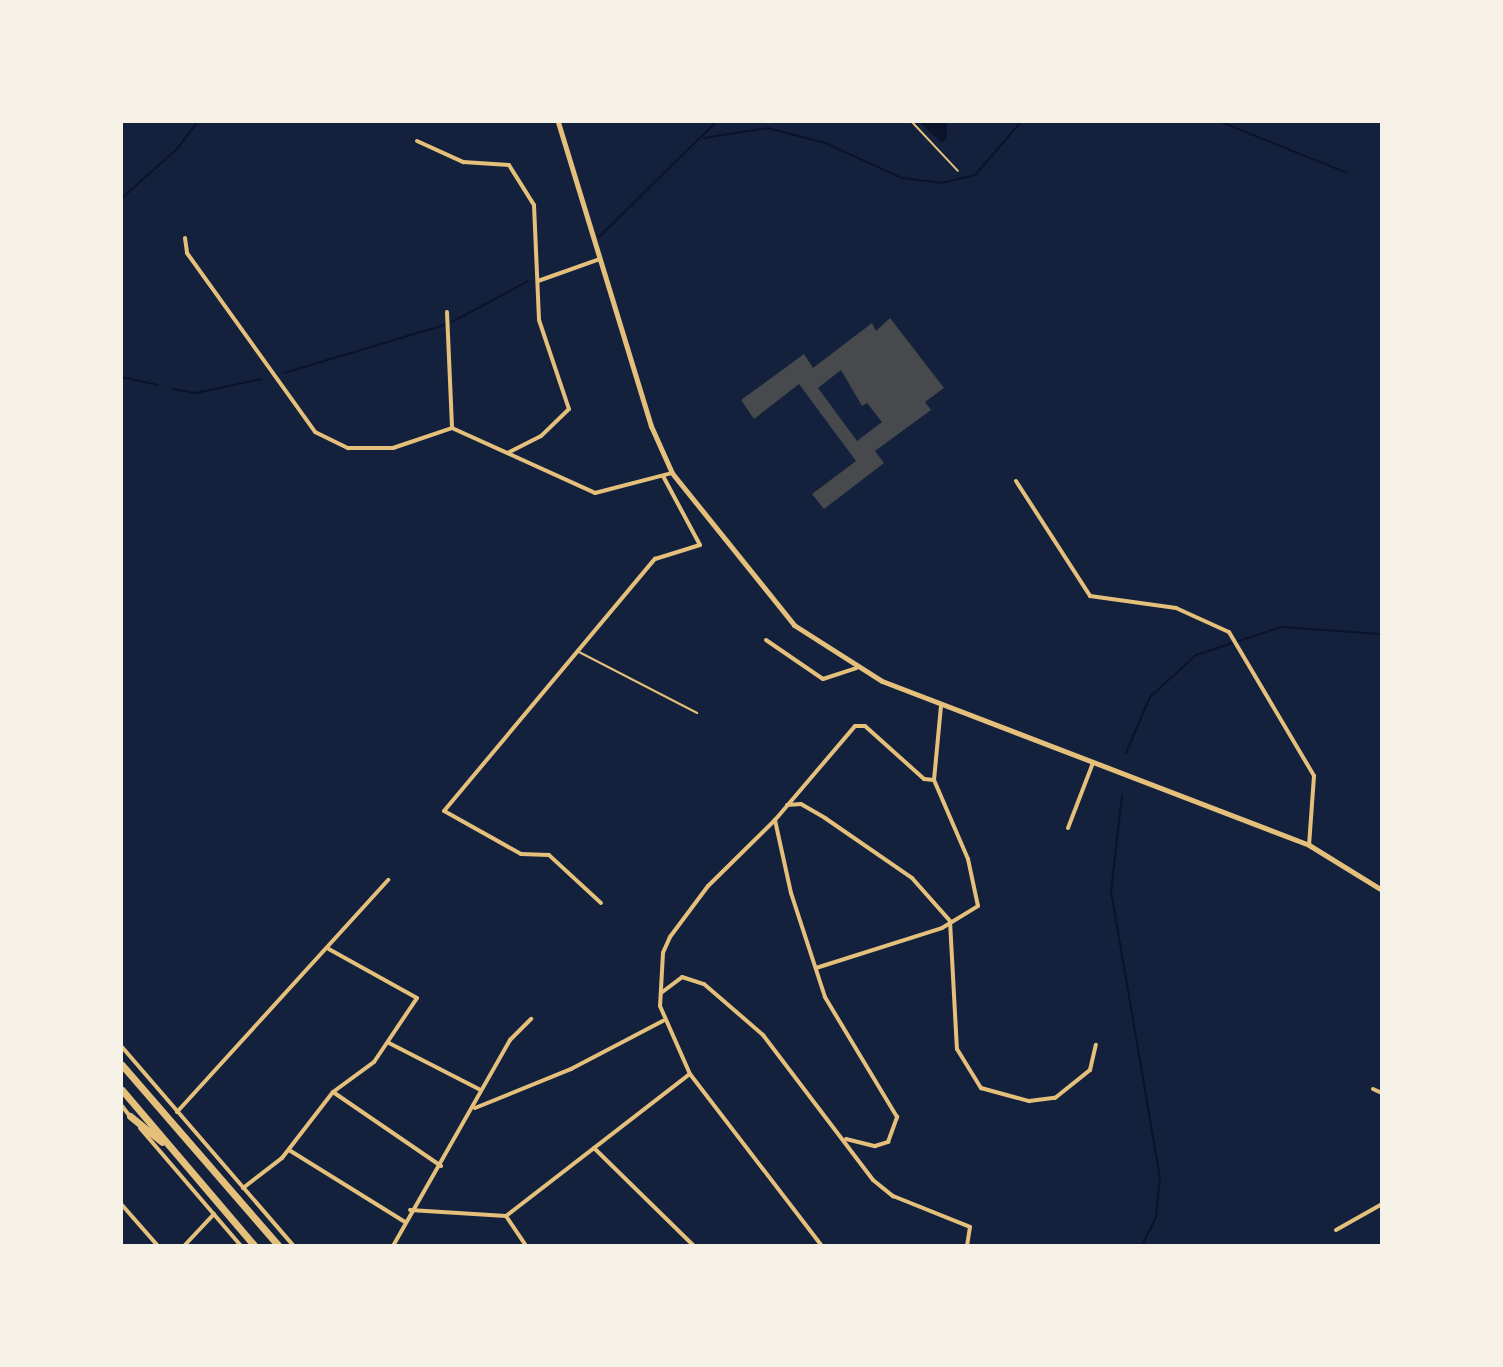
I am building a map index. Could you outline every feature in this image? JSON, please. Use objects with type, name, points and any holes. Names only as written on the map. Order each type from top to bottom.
[{"type":"highway","points":[[122,1065],[279,1245]]},
{"type":"highway","points":[[122,1090],[255,1245]]},
{"type":"highway","points":[[130,1116],[176,1153]]},
{"type":"main road","points":[[558,122],[651,426],[672,473],[794,625],[856,668],[941,706],[1309,845],[1382,890]]},
{"type":"street","points":[[417,141],[463,162],[497,160],[521,179],[537,220],[539,320],[569,409],[563,420],[508,453]]},
{"type":"street","points":[[185,238],[187,253],[315,432],[348,448],[369,451],[452,428],[595,493],[672,473]]},
{"type":"street","points":[[538,281],[600,259]]},
{"type":"street","points":[[447,312],[452,428]]},
{"type":"street","points":[[601,903],[549,855],[521,854],[444,812],[655,559],[700,545],[663,476]]},
{"type":"street","points":[[1016,481],[1090,596],[1176,609],[1229,632],[1314,776],[1309,845]]},
{"type":"street","points":[[766,640],[823,679],[856,668]]},
{"type":"street","points":[[816,968],[950,921],[974,910],[980,900],[934,780],[941,706]]},
{"type":"street","points":[[822,1245],[690,1074],[663,1021],[661,993],[663,953],[670,937],[708,886],[775,820],[855,726],[865,726],[924,780],[934,780]]},
{"type":"street","points":[[1068,828],[1093,763]]},
{"type":"street","points":[[787,805],[801,804],[825,818],[912,878],[950,921],[957,1049],[981,1088],[1029,1101],[1055,1098],[1090,1070],[1096,1045]]},
{"type":"street","points":[[775,820],[825,997],[897,1117],[888,1142],[875,1146],[846,1139]]},
{"type":"street","points":[[177,1112],[329,950],[388,880]]},
{"type":"street","points":[[243,1188],[289,1150],[297,1131],[333,1092],[374,1062],[389,1043],[417,998],[329,950]]},
{"type":"street","points":[[661,993],[681,977],[704,984],[757,1029],[846,1139],[873,1180],[893,1196],[970,1227],[967,1245]]},
{"type":"street","points":[[393,1245],[410,1210],[441,1166],[475,1108],[481,1090],[510,1040],[531,1018]]},
{"type":"street","points":[[475,1108],[571,1069],[663,1021]]},
{"type":"street","points":[[389,1043],[481,1090]]},
{"type":"street","points":[[122,1047],[294,1245]]},
{"type":"street","points":[[410,1210],[506,1216],[690,1074]]},
{"type":"street","points":[[1373,1089],[1382,1093]]},
{"type":"street","points":[[333,1092],[441,1166]]},
{"type":"street","points":[[122,1106],[242,1245]]},
{"type":"street","points":[[594,1148],[694,1245]]},
{"type":"street","points":[[289,1150],[405,1222]]},
{"type":"street","points":[[1336,1230],[1382,1204]]},
{"type":"street","points":[[122,1205],[158,1245]]},
{"type":"street","points":[[184,1245],[214,1214]]},
{"type":"street","points":[[506,1216],[526,1245]]},
{"type":"lane","points":[[912,122],[958,171]]},
{"type":"lane","points":[[578,651],[584,659],[698,713]]},
{"type":"water","points":[[919,122],[947,122],[947,138],[942,143]]},
{"type":"building","points":[[890,318],[944,388],[925,402],[931,410],[875,451],[884,463],[824,509],[812,494],[856,461],[799,384],[754,419],[741,400],[804,354],[813,368],[872,323],[876,331]],"holes":[[[841,370],[862,406],[867,403],[882,422],[857,441],[818,388]]]},
{"type":"waterway","points":[[122,198],[177,149],[197,122]]},
{"type":"waterway","points":[[599,237],[716,122]]},
{"type":"waterway","points":[[704,138],[768,128],[825,143],[902,178],[941,183],[975,175],[1021,122]]},
{"type":"waterway","points":[[1221,122],[1347,173]]},
{"type":"waterway","points":[[452,322],[528,281]]},
{"type":"waterway","points":[[284,373],[444,325]]},
{"type":"waterway","points":[[122,377],[158,385]]},
{"type":"waterway","points":[[173,389],[196,393],[262,379]]},
{"type":"waterway","points":[[1126,753],[1150,697],[1196,655],[1281,627],[1382,634]]},
{"type":"waterway","points":[[1122,796],[1111,891],[1160,1177],[1156,1217],[1142,1246]]}]
